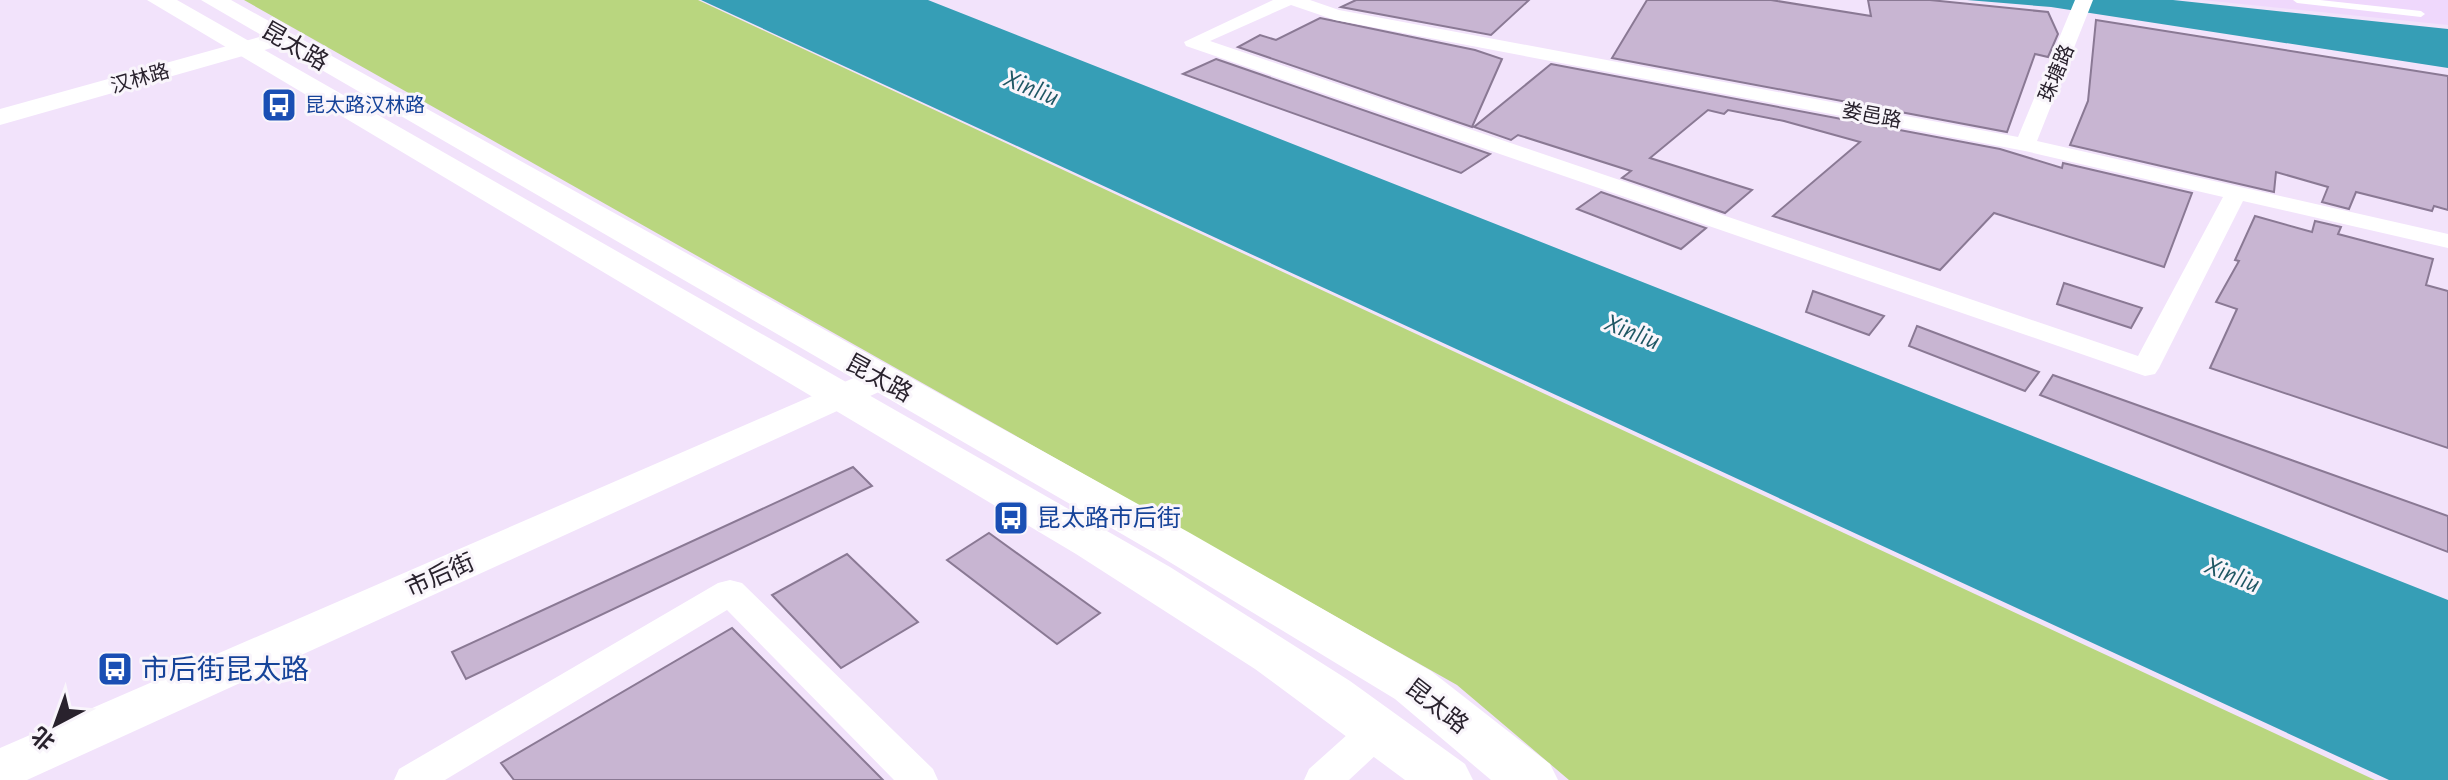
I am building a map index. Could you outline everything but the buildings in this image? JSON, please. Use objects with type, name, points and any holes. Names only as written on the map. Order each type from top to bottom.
[{"type":"main road","name":"昆太路","points":[[159,0],[242,49],[861,386],[1174,544],[1413,685],[1530,780]]},
{"type":"main road","name":"昆太路","points":[[213,0],[861,386],[1380,728],[1445,780]]},
{"type":"street","points":[[1288,0],[1193,42],[2145,368],[2236,193]]},
{"type":"street","name":"娄邑路","points":[[1294,0],[1335,15],[2025,145],[2448,241]]},
{"type":"street","name":"珠塘路","points":[[2025,145],[2081,9]]},
{"type":"street","name":"汉林路","points":[[0,117],[281,38]]},
{"type":"street","name":"市后街","points":[[0,770],[861,386]]},
{"type":"street","points":[[413,780],[730,592],[919,780]]},
{"type":"street","points":[[1323,780],[1380,728]]},
{"type":"lane","points":[[2297,0],[2421,14]]},
{"type":"shaded area","points":[[2202,0],[2448,0],[2448,25]]},
{"type":"green space","points":[[244,0],[698,0],[2375,780],[1569,780],[1457,685]]},
{"type":"water","name":"Xinliu","points":[[701,0],[928,0],[2448,600],[2448,780],[2389,780]]},
{"type":"water","points":[[1967,0],[2173,0],[2448,29],[2448,68],[2051,7]]},
{"type":"place","name":"昆太路汉林路","points":[[279,105]]},
{"type":"place","name":"昆太路市后街","points":[[1011,518]]},
{"type":"place","name":"市后街昆太路","points":[[115,669]]}]
